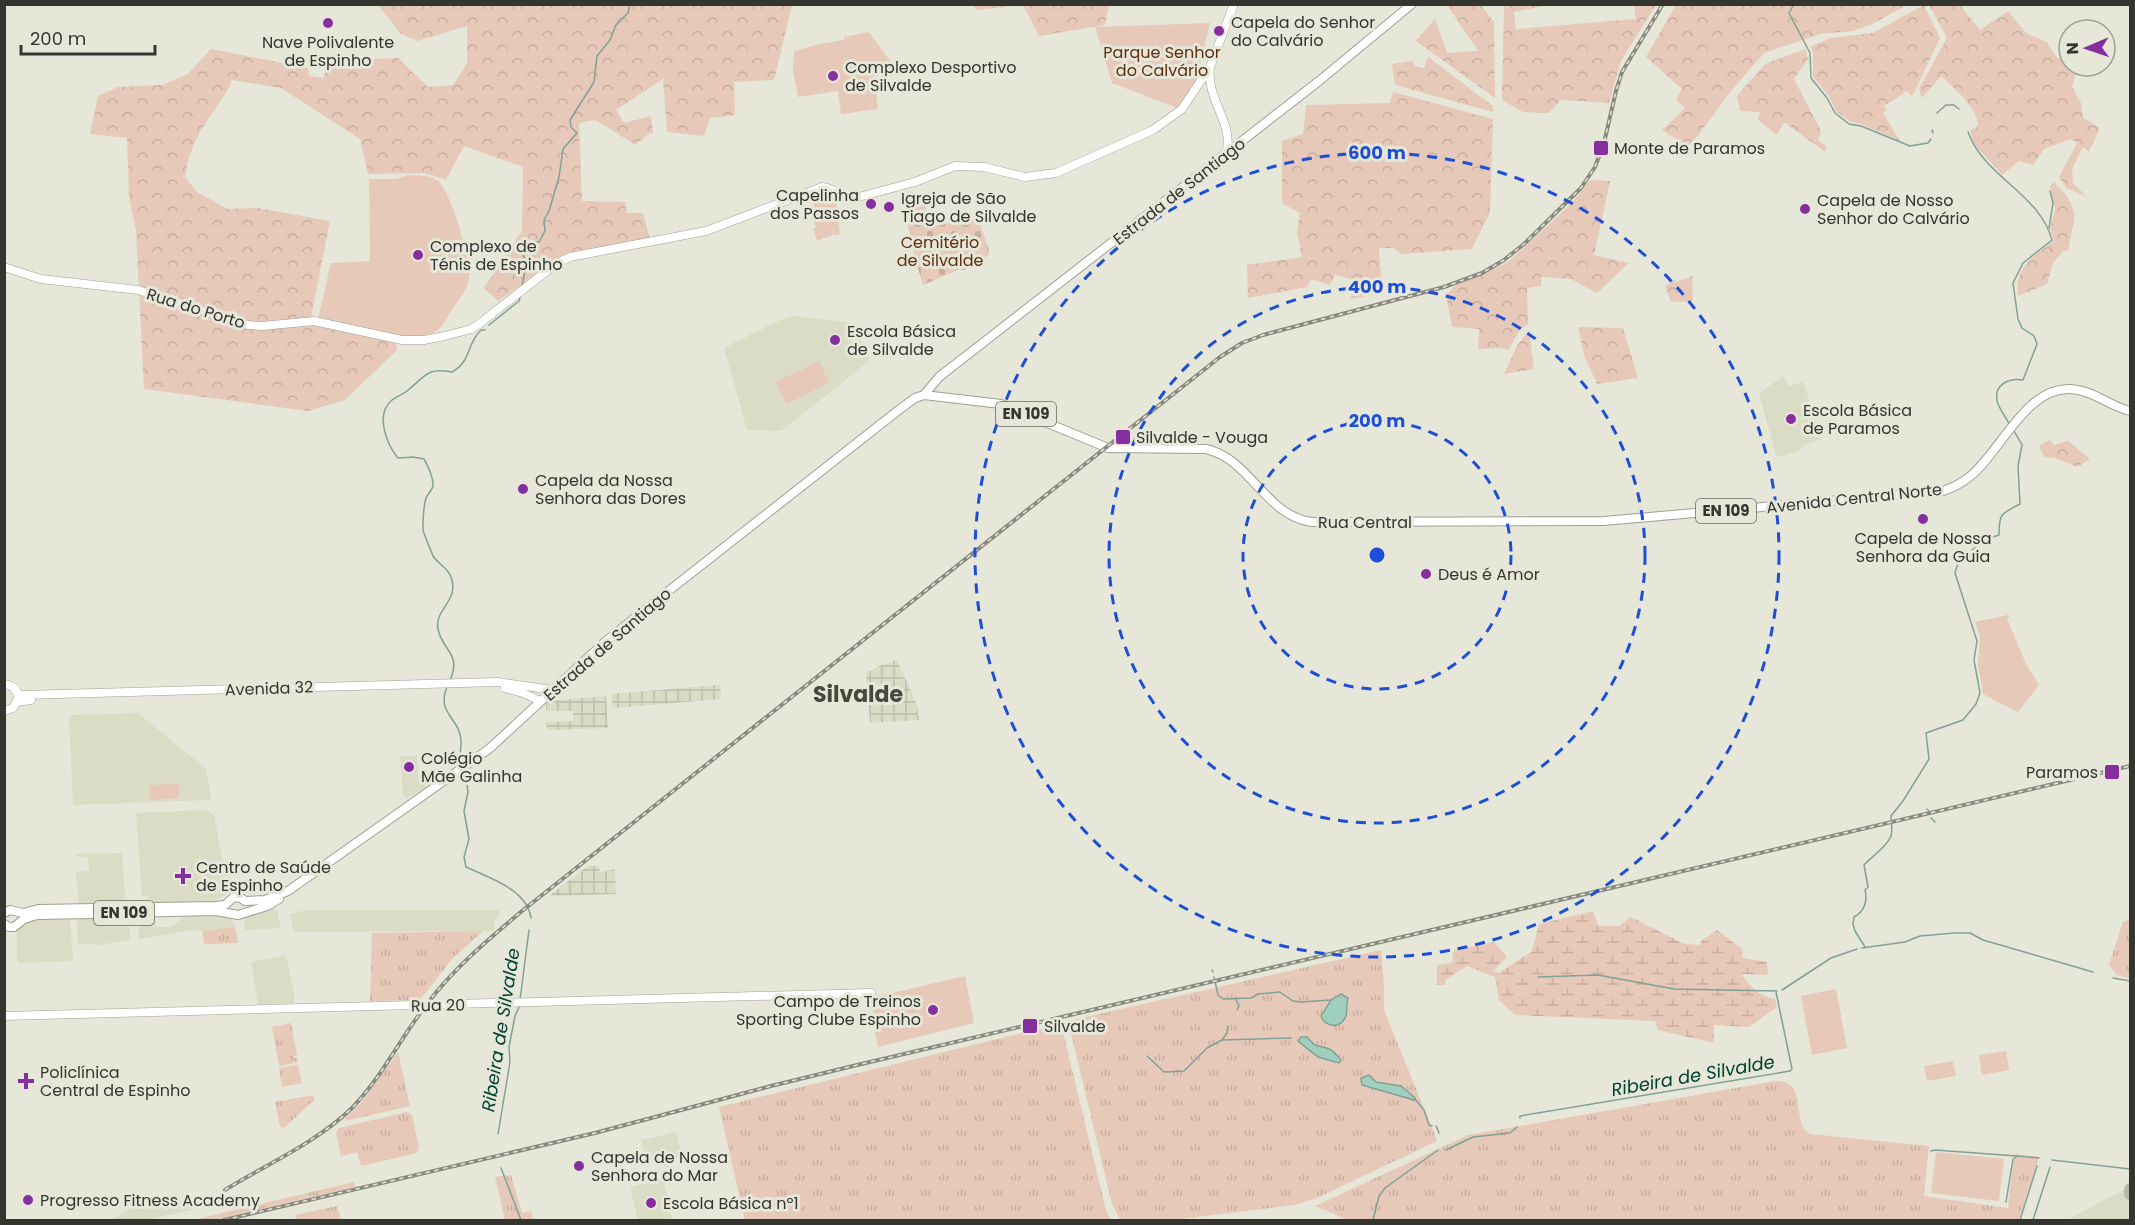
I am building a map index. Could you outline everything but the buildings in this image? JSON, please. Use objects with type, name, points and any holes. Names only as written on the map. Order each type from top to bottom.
[{"type":"main road","points":[[1234,4],[1208,78],[1225,125],[1236,141],[1234,147]]},
{"type":"main road","name":"Estrada de Santiago","points":[[244,901],[265,900],[286,893],[489,749],[638,615],[900,409],[915,398],[935,392],[943,375],[1354,54],[1412,4]]},
{"type":"main road","points":[[1195,91],[1210,67]]},
{"type":"main road","points":[[1195,91],[1204,89],[1212,94]]},
{"type":"main road","name":"Rua do Porto","points":[[4,267],[41,279],[138,290],[248,325],[262,326],[314,321],[402,340],[424,340],[471,329],[557,263],[570,257],[706,231],[822,187],[833,189],[845,197],[855,198],[900,187],[955,166],[984,167],[1025,177],[1056,173],[1153,130],[1182,109],[1195,91]]},
{"type":"main road","points":[[1231,136],[1248,137]]},
{"type":"main road","points":[[1226,154],[1231,136]]},
{"type":"main road","name":"Avenida Central Norte","points":[[1425,522],[1604,521],[1943,491],[1955,487],[1980,467],[2022,415],[2037,399],[2049,392],[2060,389],[2081,390],[2130,411]]},
{"type":"main road","name":"Rua Central","points":[[935,392],[1001,404],[1108,448],[1206,449],[1218,452],[1237,464],[1268,498],[1284,511],[1302,521],[1425,522]]},
{"type":"main road","points":[[4,684],[13,687],[17,693],[17,702],[13,708],[4,711]]},
{"type":"main road","name":"Avenida 32","points":[[17,693],[22,695],[432,686],[553,690]]},
{"type":"main road","name":"Avenida 32","points":[[17,702],[22,700],[432,686]]},
{"type":"main road","points":[[519,688],[527,699],[528,712]]},
{"type":"main road","name":"Avenida 32","points":[[519,688],[536,694],[540,701]]},
{"type":"main road","name":"EN 109","points":[[19,917],[230,912],[238,915],[267,906],[286,893]]},
{"type":"main road","name":"EN 109","points":[[19,917],[38,909],[216,906],[225,905],[236,897],[244,901]]},
{"type":"main road","points":[[244,901],[246,906],[244,912]]},
{"type":"main road","points":[[229,902],[230,912]]},
{"type":"main road","name":"EN 109","points":[[5,913],[12,910],[19,917]]},
{"type":"main road","name":"EN 109","points":[[4,924],[17,926],[19,917]]},
{"type":"main road","name":"Rua 20","points":[[4,1016],[871,993]]},
{"type":"shaded area","points":[[794,316],[853,323],[869,357],[868,362],[781,431],[747,430],[724,348],[780,320]]},
{"type":"shaded area","name":"Escola Básica de Paramos","points":[[1784,376],[1788,386],[1803,382],[1823,439],[1803,445],[1800,450],[1776,456],[1759,393]]},
{"type":"shaded area","points":[[897,660],[917,705],[919,720],[870,723],[866,673]]},
{"type":"shaded area","points":[[720,685],[721,699],[613,708],[611,694]]},
{"type":"shaded area","points":[[606,696],[608,728],[547,730],[546,722],[573,721],[573,711],[546,711],[546,701]]},
{"type":"shaded area","points":[[138,713],[206,769],[210,800],[73,805],[69,717],[72,715]]},
{"type":"shaded area","name":"Colégio Mãe Galinha","points":[[417,755],[418,777],[426,787],[406,799],[403,795],[400,757]]},
{"type":"shaded area","points":[[207,810],[214,815],[227,886],[226,894],[215,901],[149,903],[148,896],[142,897],[136,813]]},
{"type":"shaded area","points":[[122,853],[124,901],[79,904],[76,872],[89,871],[88,857],[75,856],[75,854]]},
{"type":"shaded area","points":[[589,865],[600,867],[599,873],[615,869],[616,894],[549,896]]},
{"type":"shaded area","points":[[272,909],[277,910],[281,928],[245,930],[246,917]]},
{"type":"shaded area","points":[[307,910],[494,910],[499,911],[499,916],[495,919],[494,929],[491,931],[294,932],[290,914]]},
{"type":"shaded area","points":[[227,915],[235,927],[193,930],[139,939],[138,920],[140,917],[145,917],[158,927],[171,927],[186,916]]},
{"type":"shaded area","points":[[105,916],[121,916],[128,919],[131,940],[98,945],[78,943],[77,918],[95,920]]},
{"type":"shaded area","points":[[37,918],[70,918],[73,961],[19,963],[17,961],[17,930],[23,922]]},
{"type":"shaded area","points":[[286,955],[294,1003],[258,1004],[251,962]]},
{"type":"shaded area","points":[[676,1132],[682,1155],[646,1163],[641,1140]]},
{"type":"shaded area","name":"Escola Básica nº1","points":[[663,1179],[672,1218],[638,1220],[630,1187]]},
{"type":"shaded area","points":[[2129,1187],[2130,1220],[2067,1220]]},
{"type":"shaded area","points":[[175,1198],[177,1204],[193,1200],[195,1209],[147,1220],[112,1220],[132,1208]]},
{"type":"green space","points":[[378,5],[792,5],[774,80],[734,82],[735,115],[710,118],[704,136],[667,132],[663,79],[616,110],[624,123],[651,116],[653,133],[648,134],[636,145],[595,120],[579,123],[582,201],[625,202],[627,213],[643,213],[650,239],[578,251],[556,260],[498,301],[484,288],[522,231],[523,167],[464,146],[446,180],[425,173],[368,174],[360,139],[281,88],[232,80],[196,141],[190,154],[185,177],[197,192],[228,209],[258,208],[330,221],[309,321],[396,342],[397,350],[345,400],[308,411],[144,389],[136,231],[129,197],[127,138],[90,134],[98,96],[118,87],[162,85],[188,74],[211,49],[308,68],[309,76],[323,78],[330,61],[398,58],[428,87],[453,85],[467,63],[467,26],[418,41],[401,34]]},
{"type":"green space","points":[[973,5],[1023,5],[976,10]]},
{"type":"green space","points":[[1023,5],[1109,5],[1105,25],[1039,36]]},
{"type":"green space","points":[[1447,5],[1481,5],[1494,22],[1495,98],[1416,41],[1435,19],[1447,53],[1478,51]]},
{"type":"green space","points":[[1504,5],[1548,5],[1514,12],[1516,29],[1636,19],[1634,5],[1656,5],[1621,61],[1609,103],[1561,100],[1549,113],[1523,112],[1502,100]]},
{"type":"green space","points":[[1676,5],[1907,5],[1870,25],[1853,31],[1820,34],[1764,53],[1731,91],[1693,142],[1686,146],[1662,130],[1685,108],[1676,100],[1682,89],[1646,57]]},
{"type":"green space","points":[[1924,5],[1940,38],[1913,95],[1911,96],[1907,91],[1884,106],[1887,111],[1883,113],[1900,141],[1849,121],[1836,111],[1829,96],[1813,77],[1813,52],[1810,47],[1830,38],[1873,33]]},
{"type":"green space","points":[[1929,5],[1960,5],[1980,30],[2008,11],[2026,33],[2047,42],[2057,58],[2057,78],[2075,78],[2072,87],[2081,103],[2083,118],[2100,128],[2089,152],[2083,147],[2072,169],[2073,183],[2086,196],[2066,188],[2059,177],[2077,143],[2071,139],[2044,149],[2033,165],[2019,161],[2002,175],[1974,144],[1970,131],[1978,126],[1977,119],[1970,105],[1959,93],[1941,76],[1922,98],[1919,89],[1947,38]]},
{"type":"green space","name":"Parque Senhor do Calvário","points":[[1210,23],[1195,85],[1177,108],[1112,83],[1095,27]]},
{"type":"green space","name":"Complexo Desportivo de Silvalde","points":[[869,32],[890,61],[872,64],[878,109],[841,114],[838,91],[798,97],[793,71],[794,51]]},
{"type":"green space","points":[[1805,49],[1808,59],[1794,79],[1821,131],[1818,140],[1827,147],[1825,152],[1784,122],[1777,135],[1758,120],[1760,112],[1740,111],[1737,96],[1765,64]]},
{"type":"green space","points":[[1428,57],[1493,106],[1493,112],[1395,85],[1392,64],[1412,61],[1415,66],[1424,68]]},
{"type":"green space","points":[[1393,92],[1493,119],[1490,212],[1472,249],[1401,254],[1394,248],[1379,248],[1382,293],[1351,299],[1352,279],[1335,275],[1330,285],[1311,279],[1307,287],[1248,298],[1247,265],[1302,257],[1297,232],[1300,213],[1282,203],[1282,141],[1303,134],[1306,105],[1390,103]]},
{"type":"green space","name":"Complexo de Ténis de Espinho","points":[[407,175],[427,176],[435,179],[449,198],[460,228],[467,259],[469,280],[464,292],[440,328],[430,334],[389,335],[318,319],[331,263],[370,261],[369,179],[397,179]]},
{"type":"green space","points":[[1590,180],[1610,181],[1594,255],[1629,263],[1597,293],[1571,279],[1541,277],[1541,286],[1527,288],[1528,324],[1520,330],[1508,350],[1503,348],[1478,349],[1479,329],[1452,327],[1446,295],[1455,286],[1508,262],[1571,204]]},
{"type":"green space","points":[[2054,182],[2068,197],[2075,215],[2068,251],[2063,251],[2053,263],[2047,284],[2018,296],[2019,277],[2022,270],[2032,258],[2054,240],[2050,228],[2055,209],[2050,186]]},
{"type":"green space","points":[[826,193],[836,199],[840,234],[817,241],[812,216],[817,214],[811,197]]},
{"type":"green space","name":"Cemitério de Silvalde","points":[[924,202],[930,227],[978,217],[990,254],[962,271],[960,269],[923,285],[904,206]]},
{"type":"green space","points":[[1692,276],[1693,301],[1671,302],[1665,286],[1675,280],[1677,282]]},
{"type":"green space","points":[[1578,327],[1623,328],[1638,378],[1597,384],[1585,358]]},
{"type":"green space","points":[[1529,330],[1534,369],[1504,374],[1517,346]]},
{"type":"green space","points":[[819,361],[829,383],[786,404],[776,382]]},
{"type":"green space","points":[[2050,440],[2054,445],[2068,441],[2090,459],[2077,467],[2055,458],[2044,457],[2039,446]]},
{"type":"green space","points":[[2008,615],[2007,619],[2026,664],[2039,685],[2018,712],[1983,694],[1978,665],[1980,636],[1975,622]]},
{"type":"green space","points":[[179,784],[179,798],[150,800],[149,785]]},
{"type":"green space","points":[[1593,911],[1598,926],[1619,926],[1631,917],[1685,944],[1700,945],[1701,941],[1717,930],[1742,949],[1743,958],[1767,962],[1768,975],[1742,974],[1756,991],[1775,999],[1777,1007],[1749,1027],[1714,1025],[1714,1043],[1658,1030],[1655,1021],[1515,1015],[1499,1000],[1495,977],[1467,966],[1445,980],[1445,985],[1437,985],[1437,965],[1452,963],[1454,950],[1494,942],[1507,957],[1493,971],[1499,973],[1532,951],[1539,924]]},
{"type":"green space","points":[[2130,919],[2130,978],[2116,975],[2109,965],[2123,922]]},
{"type":"green space","points":[[235,927],[238,943],[204,944],[202,931]]},
{"type":"green space","points":[[483,931],[452,959],[420,1000],[370,1001],[372,933]]},
{"type":"green space","points":[[1381,950],[1384,1010],[1437,1140],[1317,1198],[1294,1205],[1173,1220],[1120,1219],[1112,1204],[1068,1021]]},
{"type":"green space","name":"Campo de Treinos Sporting Clube Espinho","points":[[965,976],[974,1023],[878,1047],[873,1023],[874,995],[888,994]]},
{"type":"green space","points":[[1836,989],[1847,1048],[1812,1055],[1801,996]]},
{"type":"green space","points":[[291,1023],[297,1055],[294,1056],[298,1062],[279,1066],[272,1027]]},
{"type":"green space","points":[[1061,1024],[1106,1210],[1111,1220],[745,1220],[719,1107],[1026,1032],[1026,1034],[1036,1032],[1036,1030]]},
{"type":"green space","points":[[2006,1051],[2009,1070],[1982,1075],[1979,1055]]},
{"type":"green space","points":[[398,1052],[410,1106],[345,1121],[346,1117],[361,1103]]},
{"type":"green space","points":[[1953,1061],[1956,1076],[1927,1081],[1924,1066]]},
{"type":"green space","points":[[298,1065],[302,1083],[282,1087],[279,1068]]},
{"type":"green space","points":[[1776,1081],[1786,1082],[1792,1087],[1796,1094],[1801,1121],[1810,1134],[1929,1146],[1924,1196],[2008,1208],[2014,1154],[2039,1157],[2019,1220],[1348,1220],[1315,1206],[1468,1135]]},
{"type":"green space","points":[[313,1095],[314,1100],[284,1128],[280,1126],[275,1102]]},
{"type":"green space","points":[[407,1112],[412,1115],[419,1147],[417,1153],[361,1166],[357,1152],[341,1156],[336,1133],[339,1128]]},
{"type":"green space","points":[[1936,1152],[2004,1159],[1999,1201],[1931,1193]]},
{"type":"green space","points":[[511,1175],[522,1213],[531,1211],[533,1220],[505,1220],[495,1177]]},
{"type":"green space","points":[[354,1182],[355,1187],[214,1220],[202,1220],[201,1218]]},
{"type":"green space","points":[[337,1206],[341,1220],[296,1220],[295,1215]]},
{"type":"water","points":[[1341,994],[1348,998],[1346,1016],[1339,1024],[1329,1024],[1321,1016],[1331,1000]]},
{"type":"water","points":[[1301,1037],[1307,1037],[1316,1045],[1331,1050],[1341,1060],[1339,1063],[1318,1057],[1298,1041]]},
{"type":"water","points":[[1369,1075],[1376,1082],[1401,1086],[1415,1098],[1414,1100],[1362,1085],[1361,1078]]},
{"type":"waterway","name":"Ribeira de Silvalde","points":[[522,286],[526,265],[522,250],[525,242],[539,242],[545,231],[544,220],[559,177],[563,149],[577,133],[571,127],[570,120],[594,82],[597,56],[610,40],[616,25],[628,13],[630,4]]},
{"type":"waterway","points":[[1794,4],[1789,13],[1810,53],[1811,78],[1827,98],[1835,113],[1849,124],[1861,126],[1910,146],[1928,143],[1931,139]]},
{"type":"waterway","name":"Ribeira de Silvalde","points":[[1937,113],[1946,105],[1954,105],[1959,109]]},
{"type":"waterway","points":[[1968,132],[1986,161],[2036,210],[2046,224],[2052,240],[2023,263],[2013,283],[2018,319],[2022,328],[2034,336],[2037,344],[2023,380],[2007,382],[1997,392],[1998,404],[2010,425]]},
{"type":"waterway","points":[[2049,228],[2053,203],[2050,191]]},
{"type":"waterway","name":"Ribeira de Silvalde","points":[[489,325],[519,301],[520,297]]},
{"type":"waterway","name":"Ribeira de Silvalde","points":[[450,680],[454,664],[453,658],[440,636],[438,622],[450,599],[453,585],[450,574],[433,556],[423,530],[424,506],[433,486],[433,479],[424,459],[398,458],[390,446],[383,422],[386,407],[391,401],[407,391],[426,374],[437,371],[452,372],[458,368],[466,358],[476,335],[481,330],[485,330]]},
{"type":"waterway","points":[[1986,539],[1999,535],[2002,515],[2020,504],[2018,466],[2022,445],[2014,431]]},
{"type":"waterway","points":[[1865,947],[1853,924],[1854,917],[1863,909],[1865,890],[1868,887],[1864,865],[1889,840],[1892,832],[1891,816],[1929,759],[1926,733],[1963,720],[1976,704],[1980,693],[1974,660],[1977,641],[1955,573],[1958,563],[1981,542]]},
{"type":"waterway","name":"Ribeira de Silvalde","points":[[447,687],[444,703],[459,732],[462,763]]},
{"type":"waterway","name":"Ribeira de Silvalde","points":[[465,770],[468,792],[464,811],[469,839],[464,857],[466,867],[496,880],[515,892],[528,908],[531,918]]},
{"type":"waterway","points":[[1931,818],[1935,822]]},
{"type":"waterway","name":"Ribeira de Silvalde","points":[[520,1000],[529,930]]},
{"type":"waterway","points":[[1862,948],[1905,942],[1920,936],[1970,933],[1983,940],[2093,972]]},
{"type":"waterway","name":"Ribeira de Silvalde","points":[[1782,990],[1831,958],[1857,949]]},
{"type":"waterway","points":[[1538,977],[1598,975],[1674,989],[1777,991]]},
{"type":"waterway","points":[[1214,977],[1218,995],[1223,999],[1251,998],[1258,994],[1280,992],[1293,1001],[1331,1000]]},
{"type":"waterway","points":[[2113,978],[2130,981]]},
{"type":"waterway","name":"Ribeira de Silvalde","points":[[1520,1118],[1520,1116],[1790,1071],[1792,1069],[1776,992]]},
{"type":"waterway","points":[[1236,999],[1239,1006],[1237,1010]]},
{"type":"waterway","name":"Ribeira de Silvalde","points":[[498,1134],[510,1062],[509,1047],[515,1016],[520,1005]]},
{"type":"waterway","points":[[1222,1040],[1227,1033],[1228,1026]]},
{"type":"waterway","points":[[1147,1056],[1164,1072],[1184,1071],[1207,1048],[1222,1040],[1291,1038]]},
{"type":"waterway","points":[[1415,1099],[1424,1110],[1429,1125],[1432,1126]]},
{"type":"waterway","points":[[1436,1126],[1439,1133]]},
{"type":"waterway","name":"Ribeira de Silvalde","points":[[1446,1150],[1473,1137],[1510,1133],[1517,1127]]},
{"type":"waterway","name":"Ribeira de Silvalde","points":[[1373,1220],[1379,1196],[1385,1188],[1438,1150]]},
{"type":"waterway","points":[[1931,1151],[2017,1156]]},
{"type":"waterway","points":[[2006,1202],[2013,1159],[2017,1156],[2039,1158]]},
{"type":"waterway","points":[[2052,1160],[2130,1169]]},
{"type":"waterway","points":[[2020,1220],[2037,1166]]},
{"type":"waterway","points":[[2033,1220],[2050,1167]]},
{"type":"waterway","name":"Ribeira de Silvalde","points":[[501,1168],[521,1220]]},
{"type":"taxiway","points":[[2130,1189],[2130,1194]]},
{"type":"railway","points":[[225,1190],[323,1132],[352,1108],[373,1083],[448,978],[522,911],[1220,357],[1242,343],[1263,335],[1444,287],[1482,273],[1504,260],[1524,244],[1581,188],[1595,167],[1604,143],[1622,72],[1663,4]]},
{"type":"railway","points":[[224,1220],[595,1133],[853,1066],[2130,766]]},
{"type":"place","name":"Nave Polivalente de Espinho","points":[[328,23]]},
{"type":"place","name":"Capela do Senhor do Calvário","points":[[1219,31]]},
{"type":"place","name":"Complexo Desportivo de Silvalde","points":[[833,76]]},
{"type":"place","name":"Monte de Paramos","points":[[1601,148]]},
{"type":"place","name":"Capelinha dos Passos","points":[[871,204]]},
{"type":"place","name":"Igreja de São Tiago de Silvalde","points":[[889,207]]},
{"type":"place","name":"Capela de Nosso Senhor do Calvário","points":[[1805,209]]},
{"type":"place","name":"Complexo de Ténis de Espinho","points":[[418,255]]},
{"type":"place","name":"Escola Básica de Silvalde","points":[[835,340]]},
{"type":"place","name":"Escola Básica de Paramos","points":[[1791,419]]},
{"type":"place","name":"Silvalde - Vouga","points":[[1123,437]]},
{"type":"place","name":"Capela da Nossa Senhora das Dores","points":[[523,489]]},
{"type":"place","name":"Capela de Nossa Senhora da Guia","points":[[1923,519]]},
{"type":"place","name":"Deus é Amor","points":[[1426,574]]},
{"type":"place","name":"Colégio Mãe Galinha","points":[[409,767]]},
{"type":"place","name":"Paramos","points":[[2112,772]]},
{"type":"place","name":"Centro de Saúde de Espinho","points":[[183,876]]},
{"type":"place","name":"Campo de Treinos Sporting Clube Espinho","points":[[933,1010]]},
{"type":"place","name":"Silvalde","points":[[1030,1026]]},
{"type":"place","name":"Policlínica Central de Espinho","points":[[26,1081]]},
{"type":"place","name":"Capela de Nossa Senhora do Mar","points":[[579,1166]]},
{"type":"place","name":"Progresso Fitness Academy","points":[[28,1200]]},
{"type":"place","name":"Escola Básica nº1","points":[[651,1203]]},
{"type":"district","name":"Silvalde","points":[[858,694]]}]
